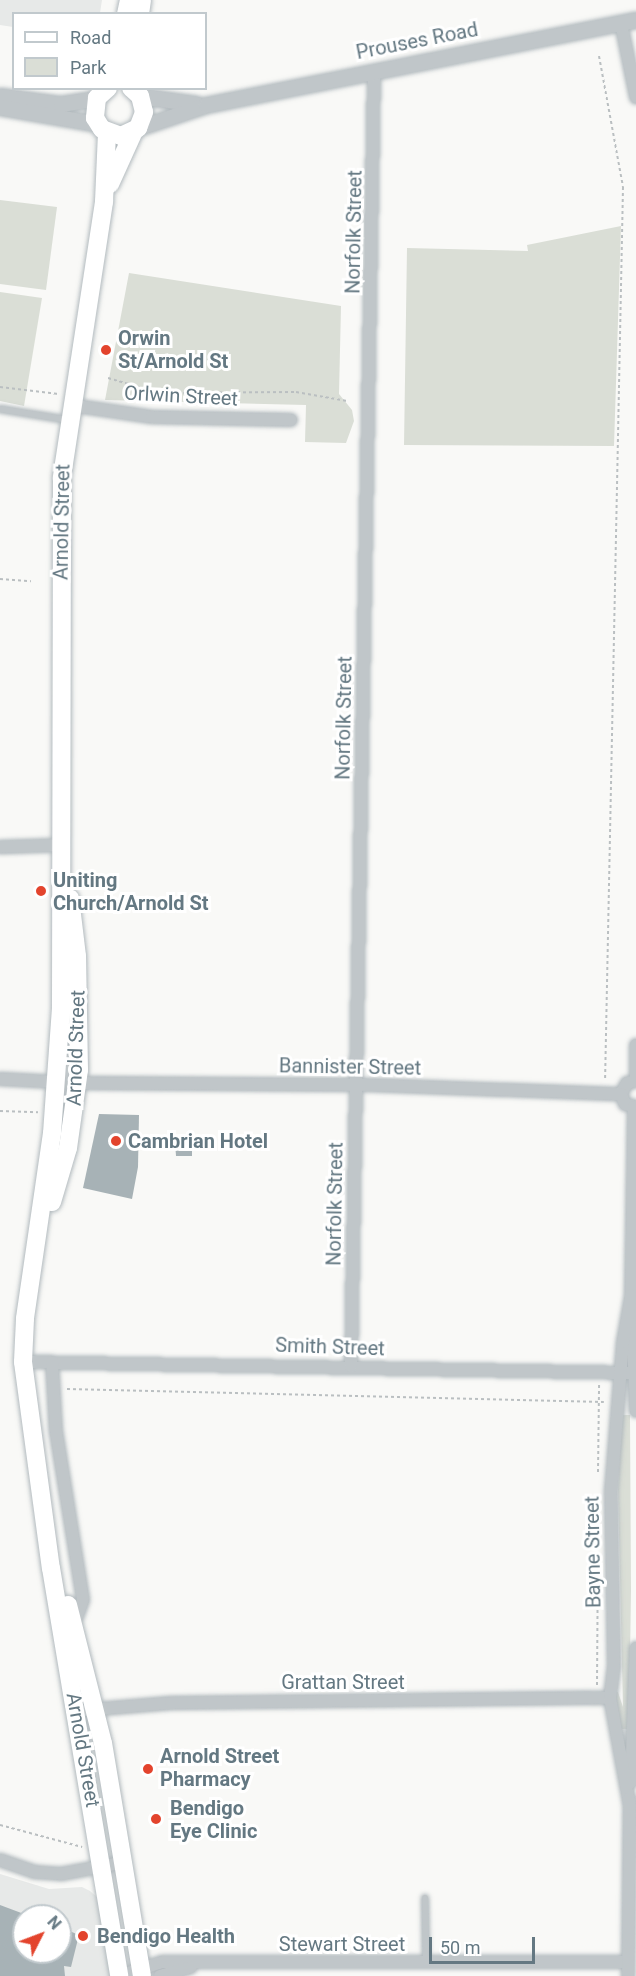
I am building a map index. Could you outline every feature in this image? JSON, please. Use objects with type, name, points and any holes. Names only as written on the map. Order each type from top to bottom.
[{"type":"main road","name":"Arnold Street","points":[[104,202],[144,112],[135,91]]},
{"type":"main road","name":"Arnold Street","points":[[103,92],[94,111],[102,128],[104,202],[70,407],[60,530],[64,845],[56,1082],[38,1247],[25,1319],[23,1362],[46,1525],[104,1868],[119,1976]]},
{"type":"main road","points":[[102,128],[120,136],[136,130]]},
{"type":"main road","name":"Arnold Street","points":[[38,1247],[66,1155],[78,1083],[76,956],[64,845]]},
{"type":"main road","points":[[56,1082],[78,1083]]},
{"type":"main road","name":"Arnold Street","points":[[46,1525],[96,1709],[125,1862],[142,1971]]},
{"type":"street","name":"Prouses Road","points":[[136,130],[206,105],[636,20]]},
{"type":"street","points":[[621,23],[636,97]]},
{"type":"street","name":"Norfolk Street","points":[[351,1366],[374,71]]},
{"type":"street","name":"Prouses Road","points":[[135,91],[206,105]]},
{"type":"street","points":[[0,96],[61,104],[103,92]]},
{"type":"street","points":[[0,107],[102,128]]},
{"type":"street","name":"Orlwin Street","points":[[70,407],[172,418],[291,420]]},
{"type":"street","points":[[0,847],[64,845]]},
{"type":"street","points":[[635,1107],[625,1104],[621,1094],[624,1085],[636,1081],[636,1046]]},
{"type":"street","points":[[0,1079],[56,1082]]},
{"type":"street","name":"Bannister Street","points":[[78,1083],[357,1086],[621,1094]]},
{"type":"street","name":"Bayne Street","points":[[635,1107],[631,1296],[636,1411]]},
{"type":"street","name":"Bayne Street","points":[[630,1807],[610,1698],[614,1667],[611,1491],[621,1372],[631,1296]]},
{"type":"street","name":"Smith Street","points":[[23,1362],[351,1366],[635,1373]]},
{"type":"street","points":[[52,1362],[56,1431],[83,1600],[74,1625]]},
{"type":"street","name":"Bayne Street","points":[[628,1976],[631,1958],[630,1807],[636,1648]]},
{"type":"street","name":"Grattan Street","points":[[77,1712],[171,1703],[610,1698]]},
{"type":"street","points":[[0,1860],[48,1874],[104,1868],[125,1862]]},
{"type":"street","name":"Stewart Street","points":[[119,1976],[142,1971],[162,1962],[200,1964],[426,1963],[631,1958]]},
{"type":"street","name":"Stewart Street","points":[[160,1976],[200,1964]]},
{"type":"lane","points":[[0,409],[70,407]]},
{"type":"lane","points":[[425,1898],[426,1963]]},
{"type":"path","points":[[599,56],[623,187],[605,1083]]},
{"type":"path","points":[[108,378],[159,393],[296,392],[347,401]]},
{"type":"path","points":[[0,387],[70,407]]},
{"type":"path","points":[[0,579],[32,581]]},
{"type":"path","points":[[0,1110],[43,1112]]},
{"type":"path","points":[[61,1389],[613,1402]]},
{"type":"path","points":[[0,1825],[88,1847]]},
{"type":"shaded area","points":[[0,0],[102,0],[100,12],[12,12],[12,27],[0,25]]},
{"type":"shaded area","name":"Bendigo Health","points":[[0,1874],[49,1889],[82,1887],[98,1898],[110,1976],[0,1976]]},
{"type":"green space","points":[[0,200],[57,207],[46,290],[0,284]]},
{"type":"green space","points":[[621,226],[614,446],[404,445],[407,248],[528,251],[527,245]]},
{"type":"green space","points":[[129,273],[341,306],[339,394],[352,410],[354,421],[346,443],[305,442],[306,405],[105,400]]},
{"type":"green space","points":[[0,292],[42,298],[24,406],[0,401]]},
{"type":"green space","points":[[622,1415],[630,1415],[629,1729],[621,1729],[614,1693],[618,1692],[623,1707],[618,1489]]},
{"type":"building","name":"Cambrian Hotel","points":[[99,1114],[139,1115],[138,1167],[132,1199],[83,1188]]},
{"type":"building","points":[[192,1141],[192,1156],[176,1156],[175,1142]]},
{"type":"building","points":[[0,1905],[12,1910],[12,1964],[72,1964],[71,1967],[64,1966],[65,1976],[0,1976]]},
{"type":"building","points":[[72,1932],[79,1935],[72,1963]]},
{"type":"place","name":"Orwin St/Arnold St","points":[[106,350]]},
{"type":"place","name":"Uniting Church/Arnold St","points":[[41,891]]},
{"type":"place","name":"Cambrian Hotel","points":[[116,1141]]},
{"type":"place","name":"Arnold Street Pharmacy","points":[[148,1769]]},
{"type":"place","name":"Bendigo Eye Clinic","points":[[156,1819]]},
{"type":"place","name":"Bendigo Health","points":[[83,1936]]}]
